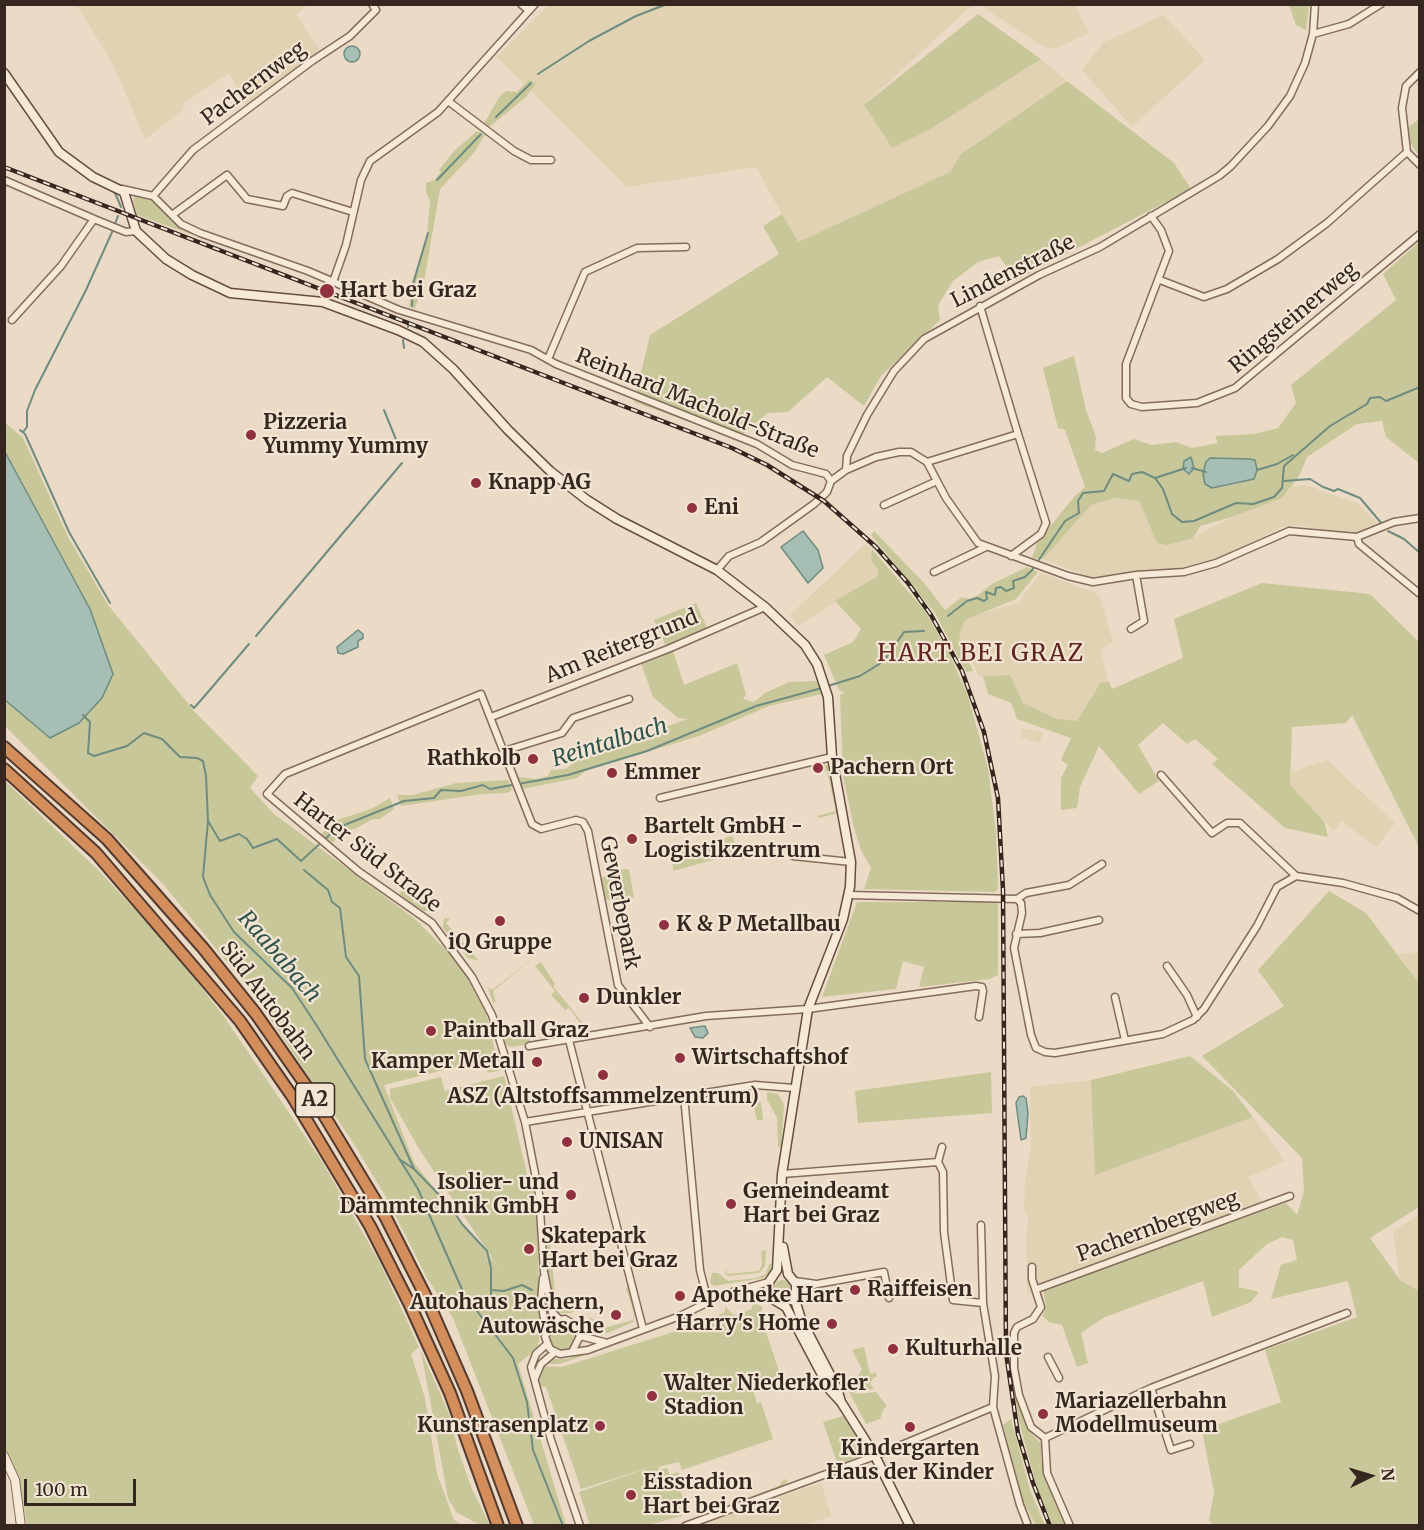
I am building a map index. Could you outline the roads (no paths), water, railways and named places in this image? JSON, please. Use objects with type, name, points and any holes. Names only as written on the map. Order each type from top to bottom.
[{"type":"highway","name":"Süd Autobahn","points":[[4,747],[107,840],[203,948],[256,1014],[307,1087],[386,1218],[425,1295],[467,1391],[517,1526]]},
{"type":"highway","name":"Süd Autobahn","points":[[4,769],[96,853],[240,1021],[292,1096],[354,1197],[409,1303],[450,1393],[498,1526]]},
{"type":"main road","points":[[4,73],[23,98],[45,136],[64,158],[93,177],[122,189],[130,203],[136,231],[166,259],[217,288],[243,296],[303,298],[322,302],[398,330],[423,342],[453,369],[508,430],[550,471],[587,500],[617,519],[717,570],[765,607],[805,645],[824,681],[828,697],[832,757],[851,862],[849,895],[843,919],[808,1009],[782,1174],[780,1238],[769,1294],[773,1300],[782,1302],[795,1295]]},
{"type":"main road","points":[[780,1238],[795,1295],[841,1402],[875,1456],[910,1526]]},
{"type":"main road","points":[[772,1278],[791,1278]]},
{"type":"main road","points":[[782,1302],[795,1321],[830,1390],[841,1402]]},
{"type":"street","name":"Pachernweg","points":[[153,196],[193,150],[264,96],[350,36],[376,10],[372,4]]},
{"type":"street","points":[[521,4],[528,10]]},
{"type":"street","points":[[333,282],[346,245],[361,180],[370,161],[428,122],[535,4]]},
{"type":"street","name":"Lindenstraße","points":[[846,470],[847,456],[860,428],[902,361],[924,339],[980,306],[1100,247],[1219,176],[1268,126],[1290,96],[1305,63],[1313,34],[1315,4]]},
{"type":"street","points":[[1313,34],[1349,24],[1381,4]]},
{"type":"street","points":[[1419,72],[1406,86],[1402,108],[1407,152],[1419,165]]},
{"type":"street","points":[[448,102],[522,155],[541,162],[551,160]]},
{"type":"street","points":[[1160,280],[1204,297],[1227,289],[1278,259],[1327,224],[1407,152]]},
{"type":"street","points":[[172,215],[227,175],[247,199],[283,206],[287,196],[292,193],[353,212]]},
{"type":"street","points":[[4,180],[126,232],[136,231]]},
{"type":"street","points":[[122,189],[153,196]]},
{"type":"street","name":"Reinhard Machold-Straße","points":[[153,196],[181,224],[200,233],[252,249],[399,310],[517,345],[757,444],[792,465],[826,474],[831,482]]},
{"type":"street","name":"Ringsteinerweg","points":[[1151,216],[1161,230],[1169,251],[1160,280],[1126,364],[1126,398],[1131,405],[1142,407],[1197,403],[1235,388],[1419,234]]},
{"type":"street","points":[[12,320],[62,266],[94,219]]},
{"type":"street","name":"Reinhard Machold-Straße","points":[[548,359],[585,272],[636,248],[686,247]]},
{"type":"street","points":[[980,306],[1046,524],[1041,534],[1011,556]]},
{"type":"street","points":[[927,462],[1018,434]]},
{"type":"street","points":[[717,570],[729,556],[762,542],[809,508],[827,492],[831,482],[846,470],[876,457],[898,452],[911,452],[927,462],[965,526],[978,543],[1093,582],[1136,575],[1184,572],[1216,563],[1289,531],[1357,537],[1394,522],[1419,518]]},
{"type":"street","points":[[884,505],[937,481]]},
{"type":"street","points":[[1357,537],[1359,544],[1419,594]]},
{"type":"street","points":[[934,572],[986,547]]},
{"type":"street","points":[[1131,629],[1144,621],[1136,575]]},
{"type":"street","name":"Am Reitergrund","points":[[491,717],[660,652],[765,607]]},
{"type":"street","name":"Gewerbepark","points":[[285,774],[481,694],[518,791],[536,828],[576,820],[583,822],[588,831],[618,985],[628,1002],[650,1027]]},
{"type":"street","points":[[504,750],[562,733],[573,718],[629,699]]},
{"type":"street","points":[[660,798],[832,757]]},
{"type":"street","name":"Harter Süd Straße","points":[[285,774],[267,794],[314,835],[432,924],[472,977],[490,1010],[525,1122],[539,1194],[544,1272],[552,1312],[559,1320]]},
{"type":"street","points":[[1161,775],[1212,833],[1227,823],[1240,823],[1296,876],[1332,881],[1397,898],[1419,911]]},
{"type":"street","points":[[793,856],[851,862]]},
{"type":"street","points":[[849,895],[1017,899],[1026,893],[1069,885],[1102,864]]},
{"type":"street","points":[[1017,899],[1022,907],[1014,948],[1031,1035],[1036,1048],[1055,1053],[1163,1034],[1197,1017],[1257,926],[1276,887],[1296,876]]},
{"type":"street","points":[[1016,934],[1040,933],[1099,920]]},
{"type":"street","points":[[1167,966],[1197,1017]]},
{"type":"street","points":[[528,1046],[706,1016],[808,1009],[870,998],[976,986],[982,987],[983,991],[979,1017]]},
{"type":"street","points":[[1115,997],[1125,1040]]},
{"type":"street","points":[[568,1040],[643,1329]]},
{"type":"street","points":[[525,1122],[755,1085],[794,1088]]},
{"type":"street","points":[[684,1096],[700,1270],[708,1302]]},
{"type":"street","points":[[942,1147],[938,1162],[943,1172],[944,1232],[953,1300],[983,1304]]},
{"type":"street","points":[[782,1174],[938,1162]]},
{"type":"street","name":"Pachernbergweg","points":[[1037,1289],[1290,1196]]},
{"type":"street","points":[[981,1225],[983,1304],[996,1376],[993,1407],[1027,1523]]},
{"type":"street","points":[[1032,1267],[1032,1279],[1041,1306],[1033,1319],[1017,1327],[1014,1333],[1013,1352],[1019,1395],[1031,1427],[1045,1438],[1047,1473],[1070,1526]]},
{"type":"street","name":"Harter Süd Straße","points":[[544,1272],[541,1301],[547,1344]]},
{"type":"street","points":[[795,1295],[817,1284],[884,1272],[889,1298]]},
{"type":"street","points":[[580,1526],[534,1382],[531,1367],[536,1354],[547,1344],[555,1352],[588,1350],[604,1342],[680,1316],[708,1302],[772,1278]]},
{"type":"street","points":[[791,1278],[817,1284]]},
{"type":"street","points":[[750,1288],[769,1294]]},
{"type":"street","points":[[1045,1438],[1151,1388],[1347,1313]]},
{"type":"street","points":[[546,1331],[551,1322],[559,1320],[575,1324],[580,1336],[573,1350]]},
{"type":"street","points":[[580,1336],[604,1342]]},
{"type":"street","points":[[534,1382],[541,1364],[555,1352]]},
{"type":"street","points":[[1048,1357],[1059,1378]]},
{"type":"street","points":[[1151,1388],[1172,1450],[1190,1444]]},
{"type":"street","points":[[685,1526],[875,1456],[993,1407]]},
{"type":"street","points":[[4,1456],[15,1480],[21,1526]]},
{"type":"waterway","points":[[538,74],[589,41],[636,16],[667,4]]},
{"type":"waterway","points":[[496,117],[531,83]]},
{"type":"waterway","points":[[437,180],[481,134]]},
{"type":"waterway","points":[[115,193],[121,207]]},
{"type":"waterway","points":[[115,224],[118,216]]},
{"type":"waterway","points":[[23,432],[27,427],[27,411],[35,390],[86,290],[113,230]]},
{"type":"waterway","points":[[412,306],[413,284],[428,233]]},
{"type":"waterway","points":[[403,340],[404,348]]},
{"type":"waterway","name":"Reintalbach","points":[[948,616],[967,601],[977,598],[984,601],[987,599],[986,592],[995,595],[996,588],[1001,587],[1006,591],[1014,588],[1013,581],[1025,577],[1032,570],[1065,521],[1079,513],[1078,501],[1083,493],[1104,491],[1113,474],[1129,481],[1132,474],[1142,472],[1155,478],[1163,489],[1172,514],[1182,522],[1194,521],[1236,503],[1253,504],[1274,497],[1282,488],[1284,466],[1330,426],[1367,404],[1370,398],[1380,397],[1386,401],[1420,387]]},
{"type":"waterway","points":[[384,410],[397,442]]},
{"type":"waterway","points":[[20,430],[25,434],[69,532],[110,603]]},
{"type":"waterway","points":[[1257,470],[1277,464],[1293,455]]},
{"type":"waterway","points":[[256,636],[402,463]]},
{"type":"waterway","points":[[1155,478],[1186,468]]},
{"type":"waterway","points":[[1192,468],[1206,472]]},
{"type":"waterway","points":[[1284,481],[1310,479],[1323,487],[1334,491],[1338,489],[1360,498],[1383,525]]},
{"type":"waterway","points":[[1388,531],[1404,539],[1420,553]]},
{"type":"waterway","name":"Reintalbach","points":[[828,686],[860,676],[884,661],[904,632],[924,631]]},
{"type":"waterway","points":[[191,705],[194,708],[249,644]]},
{"type":"waterway","name":"Reintalbach","points":[[208,821],[220,841],[239,834],[247,839],[253,848],[277,839],[301,861],[337,828],[404,801],[434,798],[441,790],[461,791],[483,785],[490,789],[568,775],[647,751],[756,706],[822,688]]},
{"type":"waterway","name":"Raababach","points":[[83,715],[90,722],[88,753],[94,756],[127,746],[144,733],[162,739],[180,757],[197,758],[203,761],[208,821],[203,877],[210,895],[234,932],[292,988],[317,1026],[418,1189],[464,1294],[513,1358],[527,1402],[533,1450],[563,1526]]},
{"type":"waterway","points":[[304,870],[328,890],[332,902],[340,908],[346,957],[359,976],[365,1059],[414,1169]]},
{"type":"waterway","points":[[399,1159],[414,1169],[451,1207],[462,1224],[487,1251],[491,1268],[491,1290]]},
{"type":"waterway","points":[[477,1310],[491,1298],[491,1290],[504,1291],[522,1285],[532,1290]]},
{"type":"railway","points":[[4,167],[732,448],[767,465],[824,501],[876,547],[908,583],[931,615],[962,671],[984,732],[998,798],[1003,890],[1006,1353],[1018,1434],[1033,1483],[1050,1526]]},
{"type":"place","name":"Hart bei Graz","points":[[327,291]]},
{"type":"place","name":"Pizzeria Yummy Yummy","points":[[251,435]]},
{"type":"place","name":"Knapp AG","points":[[476,483]]},
{"type":"place","name":"Eni","points":[[692,508]]},
{"type":"place","name":"Rathkolb","points":[[533,759]]},
{"type":"place","name":"Pachern Ort","points":[[818,768]]},
{"type":"place","name":"Emmer","points":[[612,773]]},
{"type":"place","name":"Bartelt GmbH - Logistikzentrum","points":[[632,839]]},
{"type":"place","name":"iQ Gruppe","points":[[500,921]]},
{"type":"place","name":"K & P Metallbau","points":[[664,925]]},
{"type":"place","name":"Dunkler","points":[[584,998]]},
{"type":"place","name":"Paintball Graz","points":[[431,1031]]},
{"type":"place","name":"Wirtschaftshof","points":[[680,1058]]},
{"type":"place","name":"Kamper Metall","points":[[537,1062]]},
{"type":"place","name":"ASZ (Altstoffsammelzentrum)","points":[[603,1075]]},
{"type":"place","name":"UNISAN","points":[[567,1142]]},
{"type":"place","name":"Isolier- und Dämmtechnik GmbH","points":[[571,1195]]},
{"type":"place","name":"Gemeindeamt Hart bei Graz","points":[[731,1204]]},
{"type":"place","name":"Skatepark Hart bei Graz","points":[[529,1249]]},
{"type":"place","name":"Raiffeisen","points":[[855,1290]]},
{"type":"place","name":"Apotheke Hart","points":[[680,1296]]},
{"type":"place","name":"Autohaus Pachern, Autowäsche","points":[[616,1315]]},
{"type":"place","name":"Harry's Home","points":[[832,1324]]},
{"type":"place","name":"Kulturhalle","points":[[893,1349]]},
{"type":"place","name":"Walter Niederkofler Stadion","points":[[652,1396]]},
{"type":"place","name":"Mariazellerbahn Modellmuseum","points":[[1043,1414]]},
{"type":"place","name":"Kunstrasenplatz","points":[[600,1426]]},
{"type":"place","name":"Kindergarten Haus der Kinder","points":[[910,1427]]},
{"type":"place","name":"Eisstadion Hart bei Graz","points":[[631,1495]]},
{"type":"district","name":"HART BEI GRAZ","points":[[981,654]]}]
